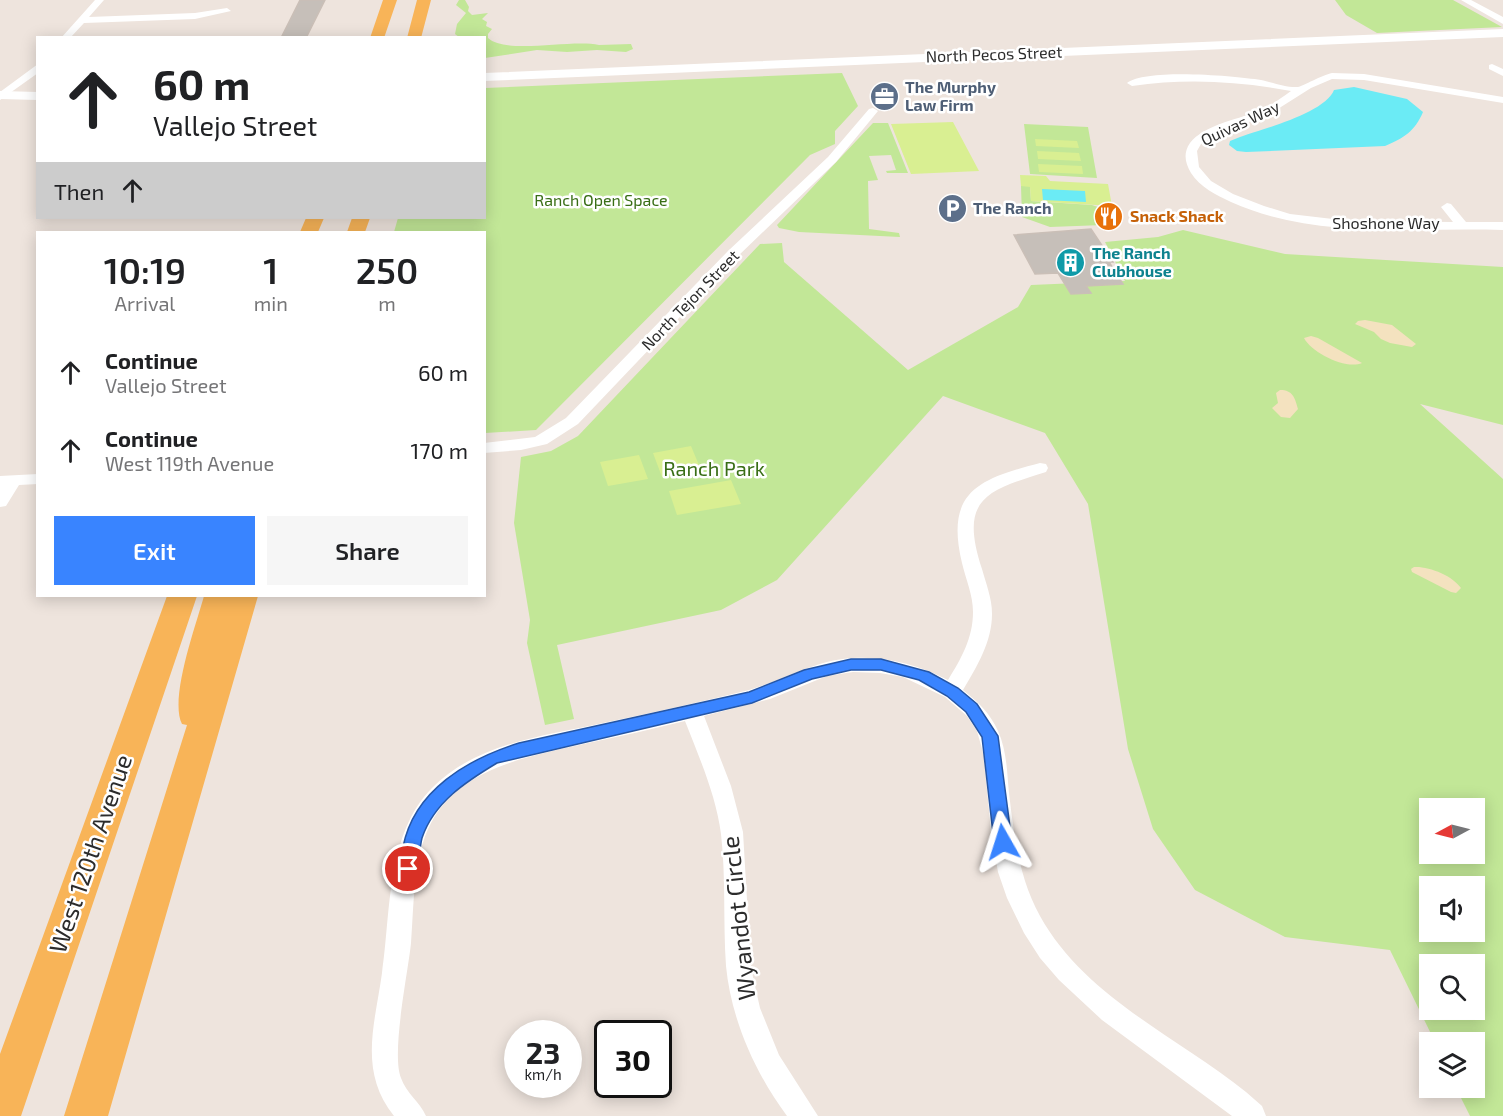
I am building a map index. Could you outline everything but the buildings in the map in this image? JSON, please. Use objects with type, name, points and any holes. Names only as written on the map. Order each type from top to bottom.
[{"type":"main road","points":[[378,36],[390,0]]},
{"type":"main road","points":[[415,36],[424,0]]},
{"type":"main road","name":"West 120th Avenue","points":[[0,1113],[182,597]]},
{"type":"main road","points":[[188,777],[199,668],[219,597]]},
{"type":"main road","points":[[86,1116],[243,597]]},
{"type":"street","points":[[67,36],[100,0]]},
{"type":"street","points":[[1465,0],[1503,21]]},
{"type":"street","points":[[81,20],[195,16],[227,11]]},
{"type":"street","name":"North Pecos Street","points":[[486,77],[1503,33]]},
{"type":"street","points":[[1492,67],[1503,73]]},
{"type":"street","points":[[1,96],[36,69]]},
{"type":"street","name":"Quivas Way","points":[[1206,182],[1196,171],[1191,158],[1194,146],[1199,139],[1267,111],[1322,78],[1356,73],[1503,100]]},
{"type":"street","points":[[1132,83],[1173,77],[1221,77],[1300,90]]},
{"type":"street","points":[[1,96],[36,96]]},
{"type":"street","name":"North Tejon Street","points":[[486,448],[538,442],[556,435],[756,231],[832,162],[853,139],[873,111]]},
{"type":"street","name":"Shoshone Way","points":[[1206,182],[1228,196],[1261,209],[1330,224],[1503,226]]},
{"type":"street","points":[[1261,209],[1278,200]]},
{"type":"street","points":[[1447,207],[1462,224]]},
{"type":"street","points":[[952,692],[976,647],[982,621],[979,591],[965,546],[963,520],[970,503],[988,486],[1040,468]]},
{"type":"street","points":[[0,502],[7,481],[36,479]]},
{"type":"street","points":[[412,1116],[391,1088],[386,1074],[387,1041],[414,837],[429,808],[442,793],[467,772],[491,758],[752,697],[810,674],[851,665],[896,667],[924,676],[952,692],[972,708],[990,736],[1003,842],[1011,878],[1024,908],[1050,950],[1092,997],[1117,1018],[1221,1089],[1252,1116]]},
{"type":"street","name":"Wyandot Circle","points":[[692,711],[715,770],[731,830],[737,880],[740,969],[750,1019],[774,1072],[804,1116]]},
{"type":"green space","points":[[459,0],[465,0],[469,7],[468,11],[472,15],[488,13],[482,19],[487,22],[486,26],[492,29],[488,38],[497,43],[524,46],[631,44],[633,49],[626,52],[537,50],[486,58],[486,36],[458,36],[455,34],[457,24],[466,13],[456,5]]},
{"type":"green space","points":[[1335,0],[1453,0],[1502,27],[1377,33],[1346,15]]},
{"type":"green space","name":"Ranch Open Space","points":[[842,73],[858,106],[835,131],[835,144],[810,155],[536,430],[486,433],[486,231],[394,231],[398,219],[486,219],[486,88]]},
{"type":"green space","points":[[953,122],[979,171],[911,174],[891,124]]},
{"type":"green space","points":[[873,123],[888,123],[908,173],[887,173],[886,171],[896,170],[891,155],[869,156],[878,180],[868,181],[869,229],[899,233],[900,237],[799,232],[779,228],[777,225]]},
{"type":"green space","points":[[1024,124],[1088,127],[1097,178],[1030,174]]},
{"type":"green space","points":[[1035,139],[1077,141],[1079,148],[1036,146]]},
{"type":"green space","points":[[1037,151],[1079,153],[1081,161],[1038,159]]},
{"type":"green space","points":[[1038,164],[1082,166],[1083,174],[1039,172]]},
{"type":"green space","points":[[1020,175],[1046,176],[1050,181],[1108,184],[1112,206],[1031,201],[1030,187],[1021,186]]},
{"type":"green space","points":[[1021,186],[1030,186],[1031,201],[1092,205],[1107,210],[1102,210],[1100,213],[1103,225],[1050,227],[1022,217]]},
{"type":"green space","name":"Ranch Park","points":[[1183,230],[1285,254],[1503,267],[1503,425],[1420,404],[1503,479],[1503,1116],[1470,1116],[1461,1098],[1485,1098],[1485,1032],[1430,1032],[1424,1020],[1485,1020],[1485,954],[1419,954],[1419,1009],[1390,950],[1285,937],[1195,890],[1153,829],[1128,749],[1088,504],[1045,433],[943,396],[777,580],[721,610],[557,645],[574,719],[545,725],[527,643],[530,620],[514,523],[521,457],[551,451],[578,436],[760,244],[782,243],[784,262],[908,370],[1018,307],[1031,285],[1125,281],[1105,242],[1158,237]]},
{"type":"green space","points":[[691,446],[701,470],[662,477],[653,453]]},
{"type":"green space","points":[[639,455],[648,479],[608,486],[600,462]]},
{"type":"green space","points":[[731,480],[741,504],[677,515],[669,491]]},
{"type":"sand","points":[[1365,320],[1392,325],[1416,344],[1412,347],[1390,343],[1381,339],[1374,332],[1355,324]]},
{"type":"sand","points":[[1311,336],[1362,363],[1347,364],[1330,359],[1308,344],[1304,338]]},
{"type":"sand","points":[[1280,390],[1291,393],[1296,401],[1298,409],[1290,418],[1281,417],[1272,408],[1278,403],[1276,393]]},
{"type":"sand","points":[[1414,567],[1427,568],[1440,573],[1461,588],[1456,593],[1451,592],[1412,572],[1411,569]]},
{"type":"water","points":[[1354,87],[1407,99],[1423,112],[1408,133],[1385,146],[1246,152],[1237,151],[1229,145],[1230,141],[1306,113],[1319,106],[1334,90]]},
{"type":"water","points":[[1042,189],[1085,191],[1086,202],[1043,200]]},
{"type":"place","name":"The Murphy Law Firm","points":[[884,96]]},
{"type":"place","name":"The Ranch","points":[[952,208]]},
{"type":"place","name":"Snack Shack","points":[[1109,216]]},
{"type":"place","name":"The Ranch Clubhouse","points":[[1071,262]]},
{"type":"route","points":[[408,869],[414,837],[429,808],[442,793],[467,772],[491,758],[752,697],[825,669],[851,665],[896,667],[924,676],[952,692],[972,708],[990,736],[996,768],[1003,842]]}]
